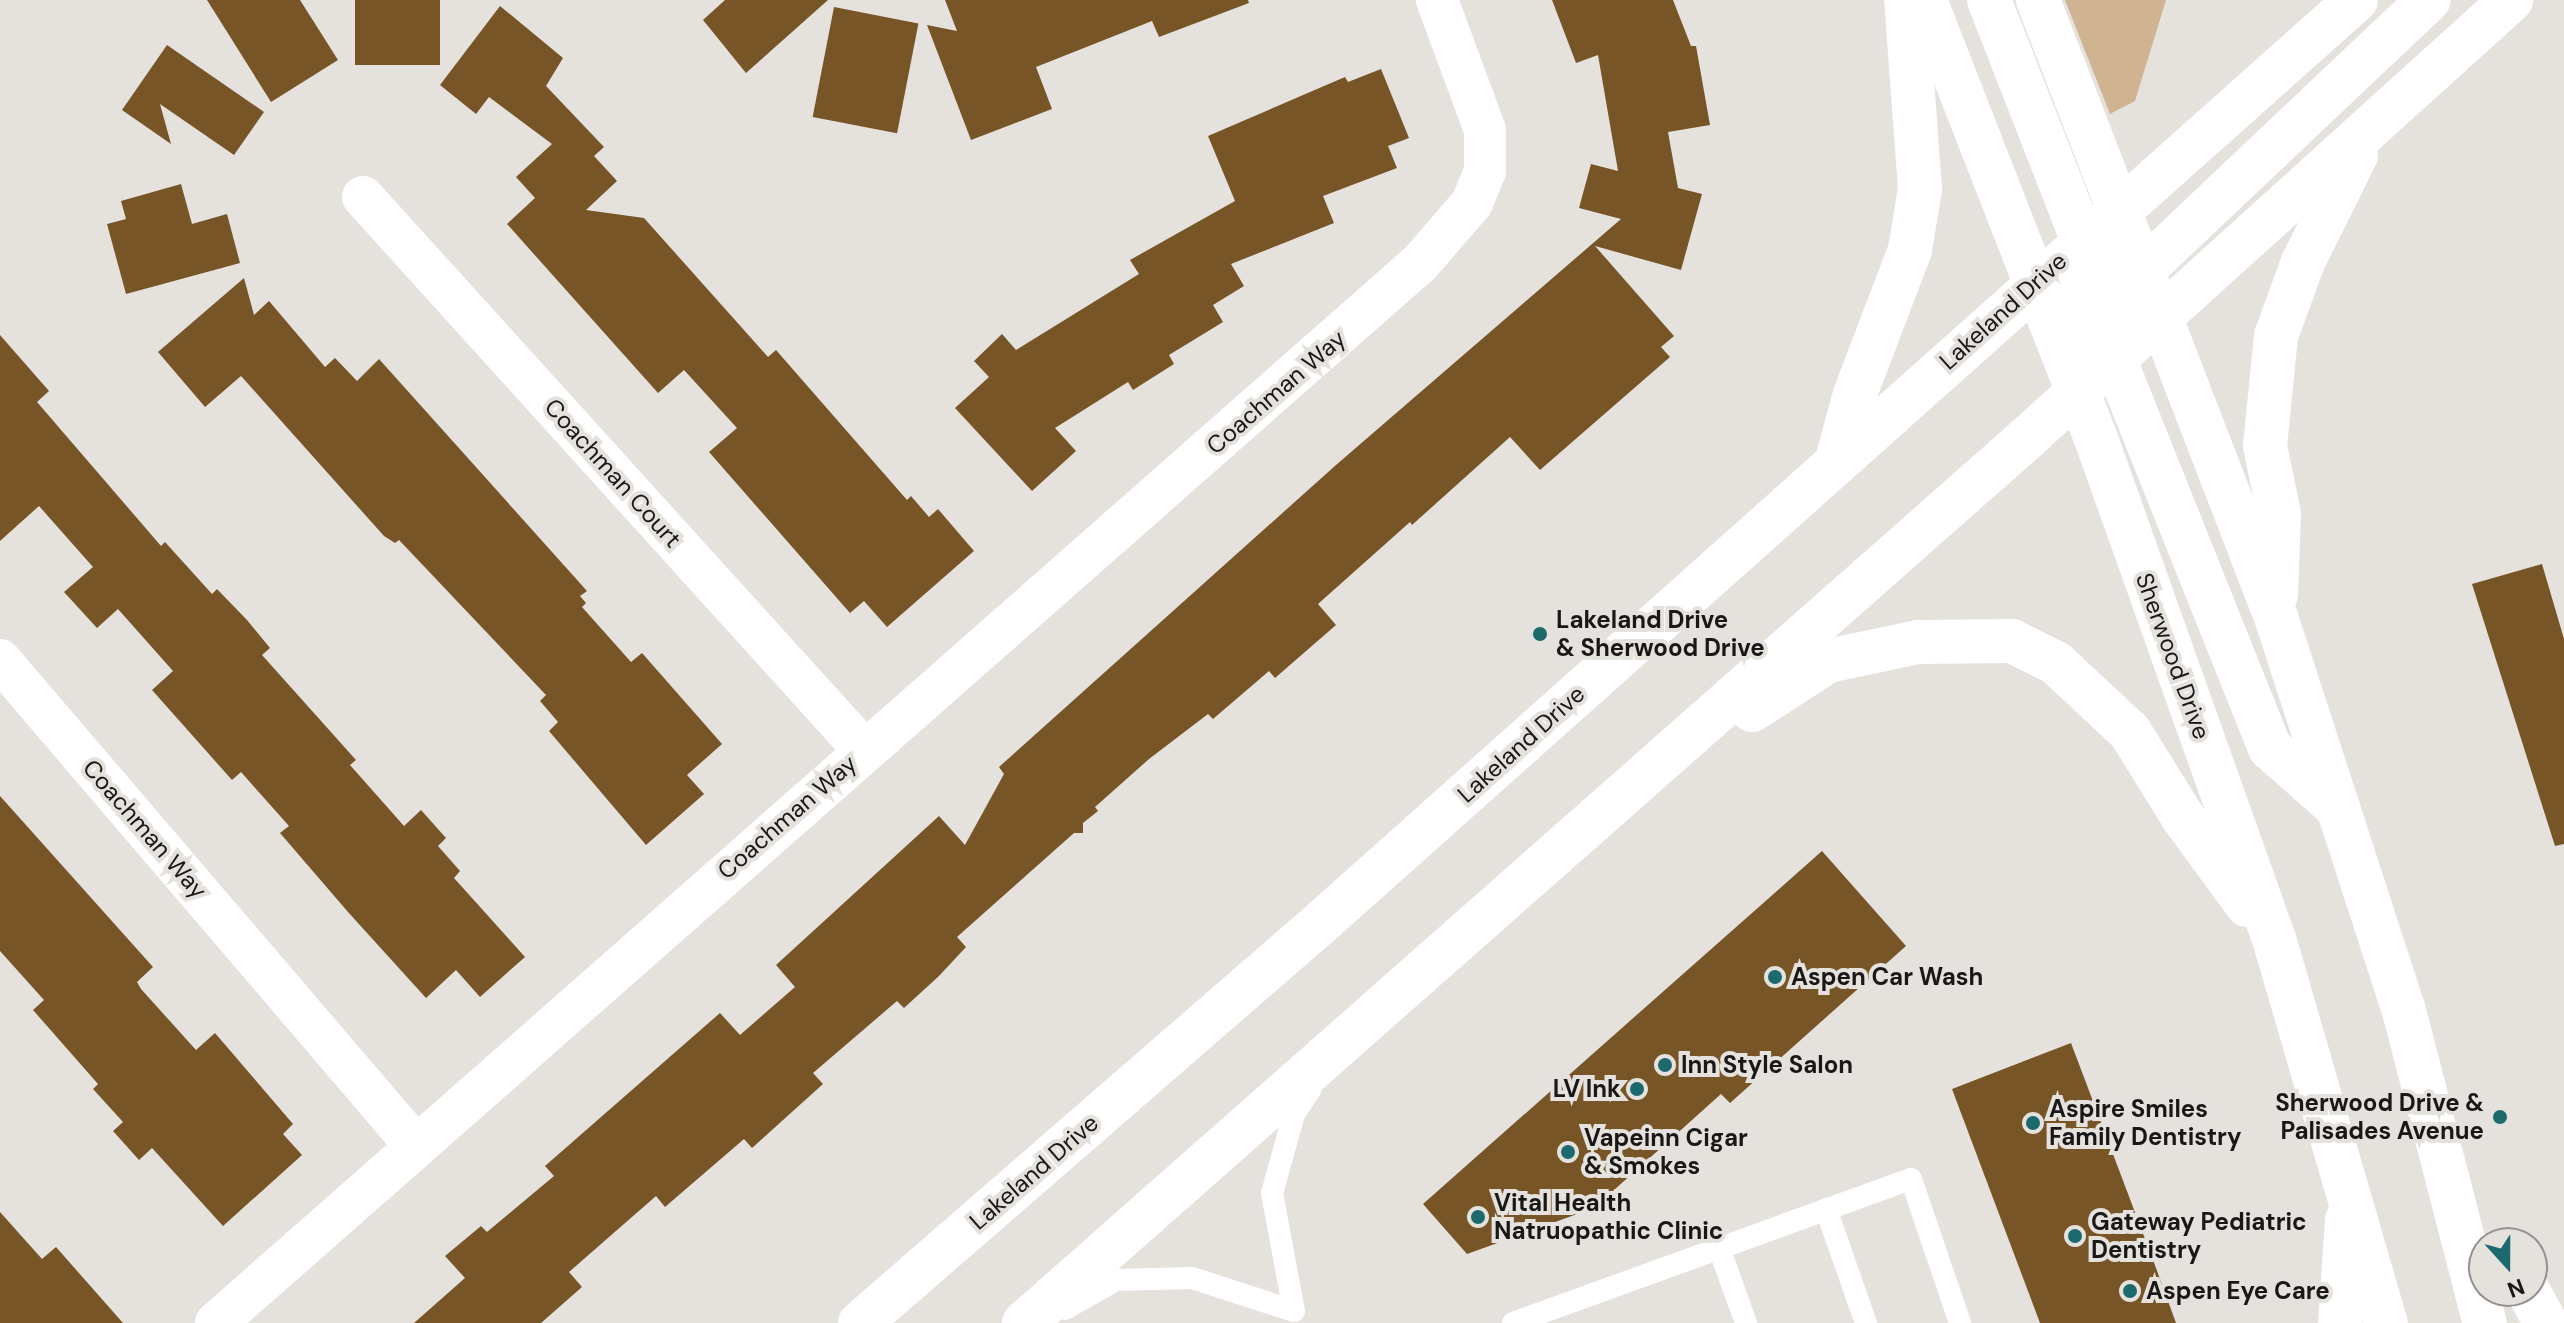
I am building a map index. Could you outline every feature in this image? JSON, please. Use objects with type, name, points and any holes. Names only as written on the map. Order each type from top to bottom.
[{"type":"main road","points":[[1837,460],[1855,394],[1910,250],[1920,189],[1906,0]]},
{"type":"main road","name":"Sherwood Drive","points":[[1925,0],[2077,390],[2275,942],[2349,1185],[2386,1323]]},
{"type":"main road","points":[[1989,0],[2082,241],[2120,311],[2270,748],[2339,810]]},
{"type":"main road","points":[[2038,0],[2118,208],[2120,311]]},
{"type":"main road","name":"Lakeland Drive","points":[[860,1323],[1325,919],[2118,208],[2356,0]]},
{"type":"main road","points":[[1024,1323],[2077,390],[2120,311],[2429,0]]},
{"type":"main road","points":[[2035,283],[2120,311],[2160,315],[2511,0]]},
{"type":"main road","points":[[2276,617],[2279,514],[2265,446],[2276,336],[2303,262],[2366,133]]},
{"type":"main road","points":[[2120,311],[2160,315]]},
{"type":"main road","points":[[2160,315],[2276,617],[2403,1007],[2485,1323]]},
{"type":"main road","points":[[1637,783],[1828,661],[1918,642],[2012,641],[2056,663],[2130,732],[2182,816],[2275,942]]},
{"type":"main road","points":[[2340,1323],[2349,1185]]},
{"type":"main road","points":[[2455,1198],[2482,1227]]},
{"type":"street","name":"Coachman Way","points":[[0,660],[415,1145],[863,749],[1358,321],[1420,263],[1472,203],[1485,171],[1485,130],[1437,0]]},
{"type":"street","name":"Coachman Court","points":[[363,197],[863,749]]},
{"type":"street","points":[[216,1323],[415,1145]]},
{"type":"lane","points":[[1039,1323],[1116,1280],[1192,1278],[1294,1311],[1272,1193],[1294,1114],[1336,1049]]},
{"type":"lane","points":[[1513,1323],[1911,1179],[1960,1323]]},
{"type":"lane","points":[[1826,1209],[1866,1323]]},
{"type":"lane","points":[[1719,1248],[1746,1323]]},
{"type":"shaded area","points":[[2065,0],[2166,0],[2135,101],[2110,114]]},
{"type":"building","points":[[207,0],[300,0],[338,60],[271,102]]},
{"type":"building","points":[[355,0],[440,0],[440,65],[355,65]]},
{"type":"building","points":[[725,0],[828,0],[746,73],[703,20]]},
{"type":"building","points":[[945,0],[1248,0],[1249,3],[1159,37],[1152,21],[1036,67],[1052,109],[971,140],[927,25],[957,31]]},
{"type":"building","points":[[1552,0],[1673,0],[1691,46],[1696,46],[1710,125],[1668,132],[1678,188],[1702,194],[1681,270],[1595,246],[1674,336],[1661,347],[1670,357],[1540,470],[1510,437],[1412,525],[1410,522],[1318,604],[1336,625],[1275,678],[1269,671],[1213,719],[1208,714],[1149,759],[1095,807],[1098,811],[1083,823],[1083,833],[1074,833],[957,937],[966,947],[939,976],[904,1008],[897,1001],[813,1073],[823,1084],[752,1148],[744,1139],[665,1207],[656,1196],[569,1272],[582,1287],[541,1323],[414,1323],[465,1278],[445,1256],[481,1226],[487,1232],[554,1176],[545,1166],[720,1013],[740,1035],[795,987],[776,965],[939,816],[965,845],[1004,774],[999,767],[1336,465],[1621,219],[1579,208],[1591,164],[1618,171],[1598,55],[1576,63]]},
{"type":"building","points":[[500,6],[563,58],[546,86],[604,147],[594,156],[617,181],[586,210],[644,218],[768,357],[776,350],[907,500],[911,496],[929,517],[938,509],[974,551],[887,627],[864,601],[850,613],[709,452],[737,428],[684,370],[658,393],[507,224],[535,198],[516,177],[552,144],[489,97],[476,114],[440,85]]},
{"type":"building","points":[[834,7],[918,23],[897,133],[813,117]]},
{"type":"building","points":[[167,45],[264,112],[234,155],[160,104],[171,144],[122,110]]},
{"type":"building","points":[[1381,69],[1409,138],[1388,146],[1397,168],[1323,196],[1334,223],[1231,264],[1244,286],[1213,305],[1223,322],[1169,355],[1174,364],[1133,390],[1128,382],[1055,428],[1076,451],[1032,491],[955,408],[989,377],[974,361],[1002,334],[1016,350],[1139,274],[1130,260],[1235,201],[1208,136],[1345,77],[1348,82]]},
{"type":"building","points":[[181,184],[192,224],[227,214],[240,263],[126,294],[107,224],[126,219],[121,201]]},
{"type":"building","points":[[244,278],[254,315],[269,301],[325,367],[335,358],[357,381],[379,359],[587,591],[580,596],[586,603],[582,607],[631,662],[642,653],[722,744],[687,775],[704,794],[646,845],[549,731],[558,722],[540,701],[546,695],[399,540],[395,543],[384,536],[241,376],[205,407],[158,352]]},
{"type":"building","points":[[0,335],[49,391],[37,402],[161,546],[165,542],[212,594],[217,589],[247,620],[270,648],[262,655],[356,760],[350,765],[404,826],[421,810],[446,838],[438,846],[460,871],[454,878],[525,957],[480,997],[456,970],[426,998],[348,912],[280,833],[289,826],[241,772],[232,780],[152,690],[173,671],[118,609],[97,628],[64,592],[93,567],[39,506],[0,541]]},
{"type":"building","points":[[2542,564],[2564,639],[2564,844],[2555,846],[2472,584]]},
{"type":"building","points":[[0,796],[153,967],[137,982],[141,989],[196,1050],[215,1033],[293,1124],[283,1134],[302,1155],[223,1226],[152,1148],[139,1160],[113,1131],[123,1122],[93,1089],[98,1084],[33,1010],[44,1000],[0,951]]},
{"type":"building","points":[[1822,851],[1906,946],[1730,1103],[1721,1094],[1594,1208],[1467,1254],[1423,1204]]},
{"type":"building","points":[[2071,1043],[2176,1323],[2040,1323],[1952,1089]]},
{"type":"building","points":[[0,1212],[42,1259],[56,1247],[123,1323],[0,1323]]},
{"type":"place","name":"Lakeland Drive & Sherwood Drive","points":[[1540,634]]},
{"type":"place","name":"Aspen Car Wash","points":[[1775,977]]},
{"type":"place","name":"Inn Style Salon","points":[[1665,1065]]},
{"type":"place","name":"LV Ink","points":[[1637,1089]]},
{"type":"place","name":"Sherwood Drive & Palisades Avenue","points":[[2500,1117]]},
{"type":"place","name":"Aspire Smiles Family Dentistry","points":[[2033,1123]]},
{"type":"place","name":"Vapeinn Cigar & Smokes","points":[[1568,1152]]},
{"type":"place","name":"Vital Health Natruopathic Clinic","points":[[1478,1217]]},
{"type":"place","name":"Gateway Pediatric Dentistry","points":[[2075,1236]]},
{"type":"place","name":"Aspen Eye Care","points":[[2130,1291]]}]
